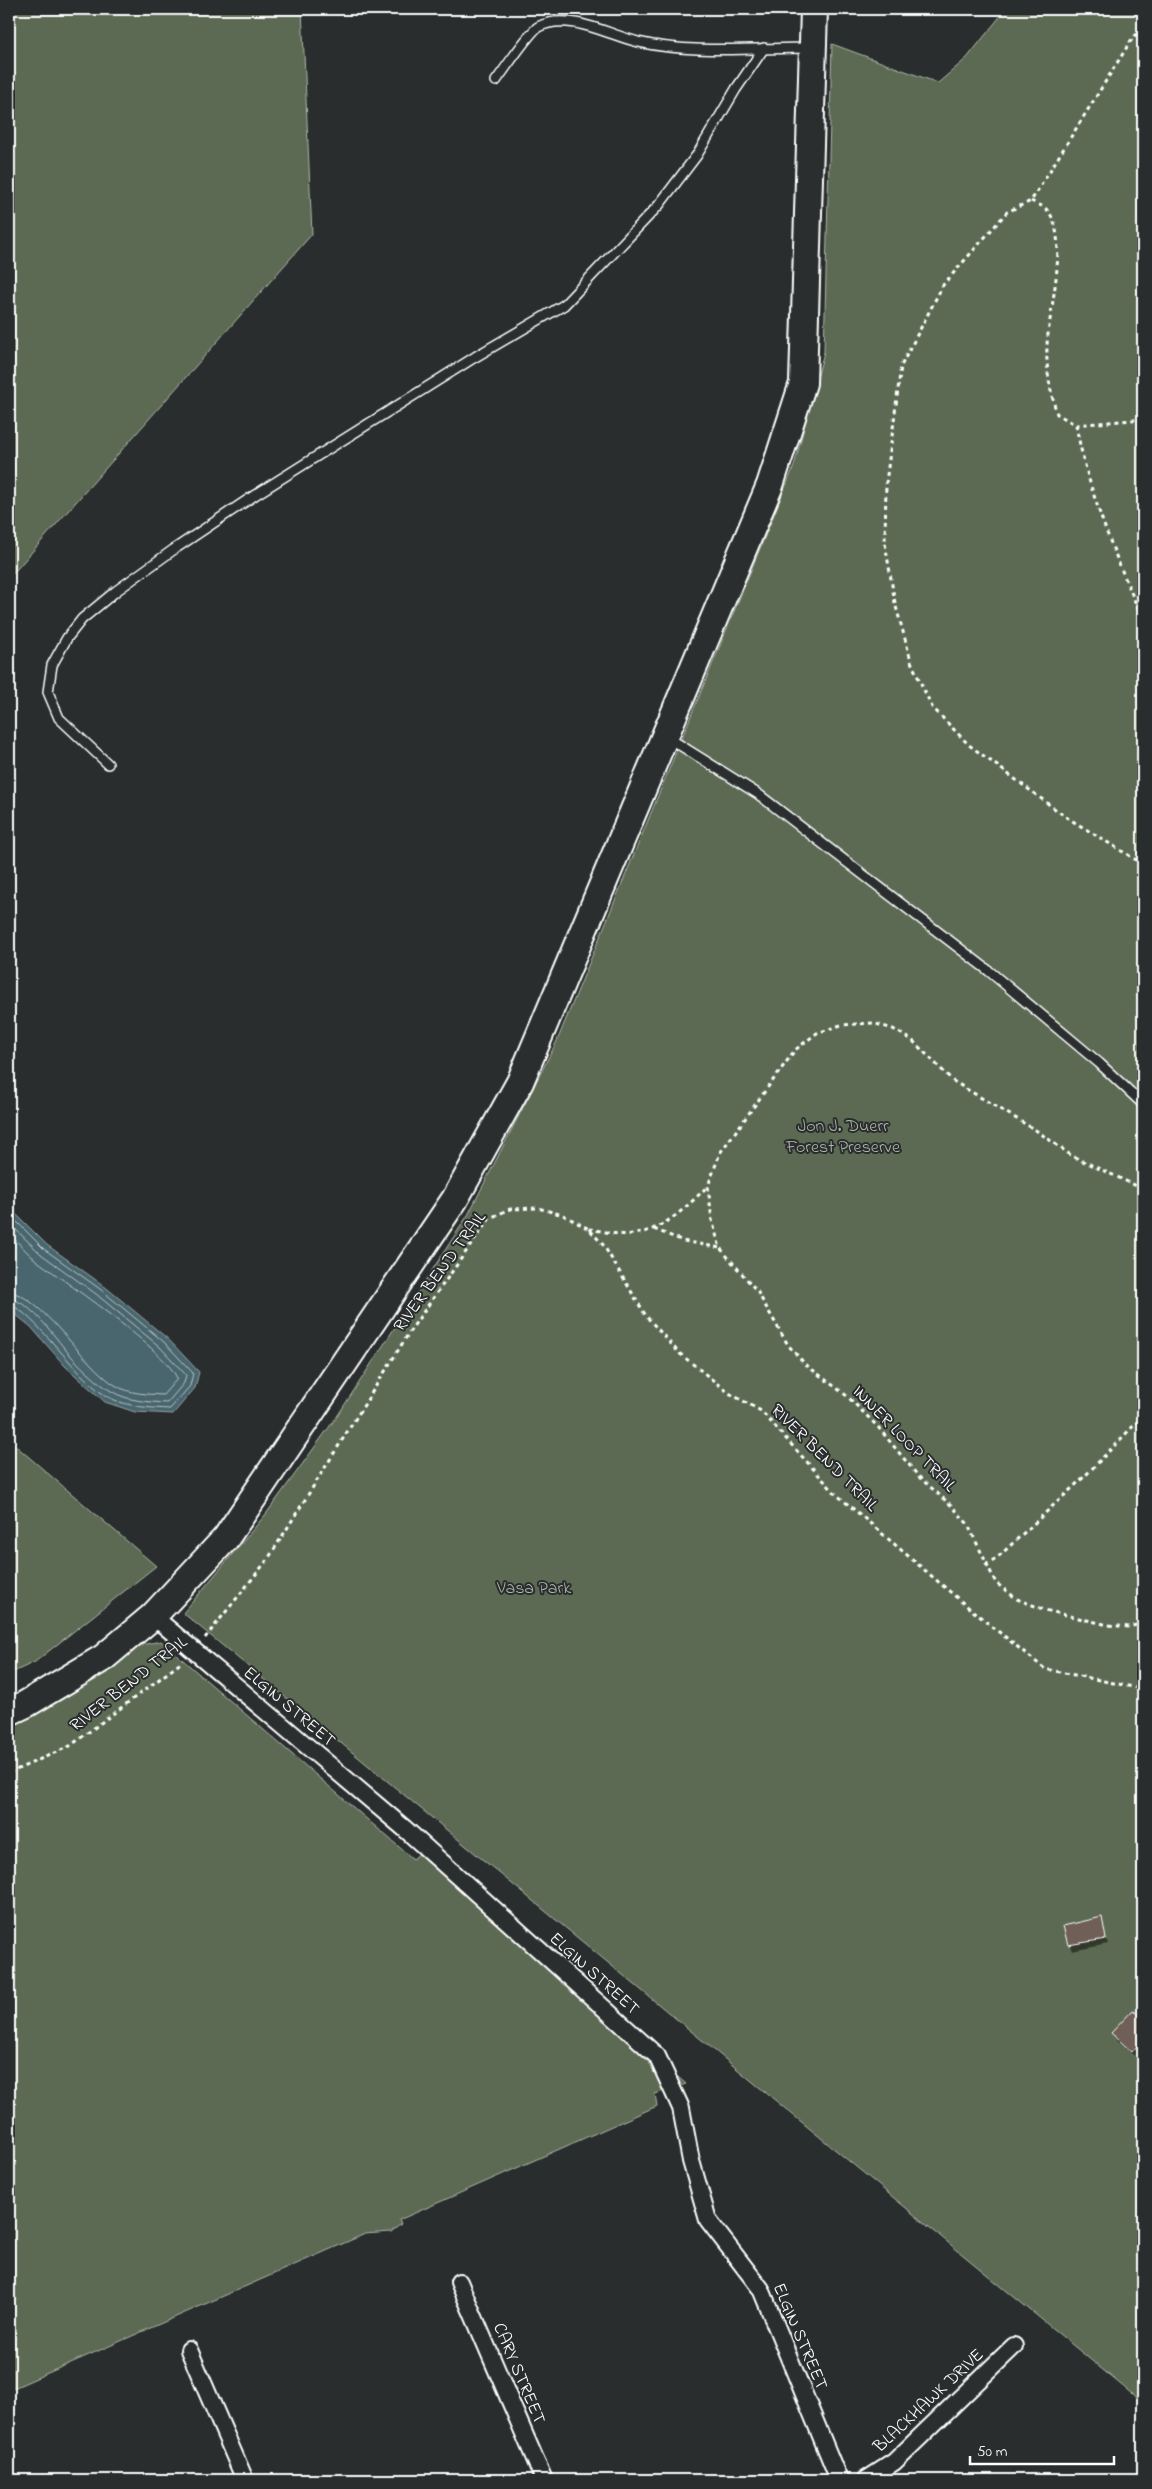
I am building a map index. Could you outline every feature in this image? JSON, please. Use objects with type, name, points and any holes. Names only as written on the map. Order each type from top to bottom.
[{"type":"main road","points":[[9,1712],[26,1704],[103,1658],[154,1616],[226,1538],[456,1199],[520,1082],[770,485],[803,383],[814,9]]},
{"type":"street","name":"ELGIN STREET","points":[[154,1616],[404,1828],[657,2056],[681,2108],[691,2160],[708,2220],[761,2289],[839,2480]]},
{"type":"street","name":"CARY STREET","points":[[458,2282],[544,2480]]},
{"type":"street","name":"BLACKHAWK DRIVE","points":[[866,2480],[894,2462],[1014,2346]]},
{"type":"street","points":[[189,2350],[245,2480]]},
{"type":"lane","points":[[496,81],[537,28],[557,21],[599,28],[638,42],[680,48],[812,48]]},
{"type":"lane","points":[[108,764],[59,718],[48,692],[52,665],[67,638],[82,620],[116,591],[172,550],[255,495],[475,357],[564,305],[659,205],[698,156],[736,89],[764,48]]},
{"type":"lane","points":[[666,736],[758,794],[974,960],[1099,1063],[1143,1104]]},
{"type":"path","points":[[1143,28],[1132,39],[1031,201],[1007,212],[944,285],[901,366],[886,483],[885,543],[895,603],[912,664],[932,707],[969,745],[1051,806],[1143,864]]},
{"type":"path","points":[[1031,201],[1045,208],[1056,229],[1058,268],[1047,345],[1050,394],[1057,414],[1076,425],[1143,420]]},
{"type":"path","points":[[1076,425],[1083,463],[1126,580],[1143,620]]},
{"type":"path","name":"INNER LOOP TRAIL","points":[[1143,1189],[1072,1156],[1037,1131],[954,1081],[912,1040],[893,1029],[873,1023],[841,1025],[817,1033],[795,1050],[720,1153],[708,1186],[712,1220],[720,1248],[757,1291],[788,1345],[805,1364],[847,1396],[878,1427],[919,1477],[952,1506],[967,1523],[985,1565],[996,1583],[1017,1599],[1045,1610],[1108,1625],[1129,1627],[1143,1623]]},
{"type":"path","points":[[589,1229],[632,1235],[653,1229],[680,1213],[708,1186]]},
{"type":"path","name":"RIVER BEND TRAIL","points":[[9,1773],[70,1746],[196,1652],[215,1624],[268,1559],[412,1328],[490,1218],[510,1209],[538,1208],[563,1215],[589,1229],[604,1246],[646,1316],[679,1353],[729,1393],[761,1411],[836,1494],[963,1603],[1045,1669],[1143,1689]]},
{"type":"path","points":[[653,1229],[683,1241],[720,1248]]},
{"type":"path","points":[[985,1565],[998,1557],[1085,1476],[1143,1416]]},
{"type":"green space","points":[[9,9],[302,9],[312,234],[9,578]]},
{"type":"green space","points":[[1006,9],[1143,9],[1143,2403],[183,1613],[266,1514],[338,1415],[468,1215],[557,1041],[794,466],[824,352],[832,44],[938,83],[967,58]]},
{"type":"green space","points":[[9,1440],[156,1566],[35,1662],[9,1674]]},
{"type":"green space","points":[[161,1641],[413,1859],[421,1852],[686,2084],[655,2094],[657,2106],[399,2220],[401,2224],[391,2232],[365,2234],[9,2390],[9,1722],[71,1693],[141,1645]]},
{"type":"water","points":[[9,1207],[47,1245],[103,1285],[168,1339],[199,1372],[195,1388],[173,1414],[135,1412],[105,1402],[65,1366],[31,1327],[9,1309]]},
{"type":"building","points":[[1102,1917],[1106,1939],[1068,1945],[1063,1926]]},
{"type":"building","points":[[1133,2010],[1143,2019],[1143,2039],[1132,2052],[1111,2033]]},
{"type":"park label","name":"Jon J. Duerr Forest Preserve","points":[[843,1135]]},
{"type":"park label","name":"Vasa Park","points":[[534,1587]]}]
